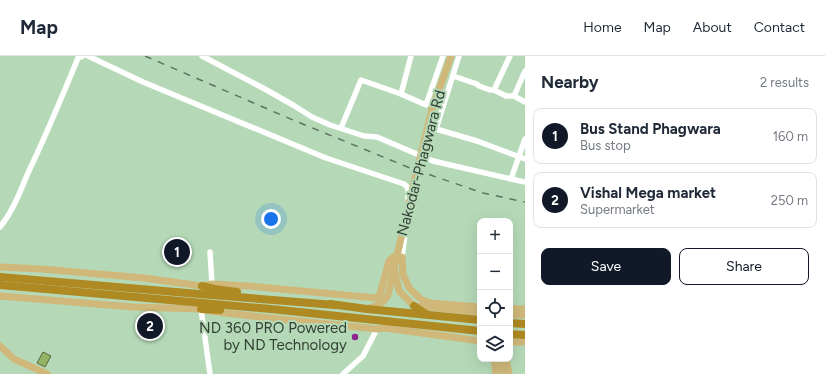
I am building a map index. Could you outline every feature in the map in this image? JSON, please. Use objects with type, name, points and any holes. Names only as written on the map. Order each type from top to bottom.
[{"type":"highway","points":[[0,277],[477,331]]},
{"type":"highway","points":[[0,285],[335,305]]},
{"type":"highway","points":[[202,286],[214,289],[308,300],[367,310],[477,320]]},
{"type":"highway","points":[[414,306],[428,315]]},
{"type":"highway","points":[[201,310],[215,309],[294,316],[330,315]]},
{"type":"highway","points":[[513,323],[525,324]]},
{"type":"highway","points":[[513,334],[525,335]]},
{"type":"main road","name":"Nakodar-Phagwara Rd","points":[[367,310],[381,304],[388,295],[412,188],[432,109],[451,56]]},
{"type":"main road","points":[[0,267],[42,269],[144,278],[202,286],[212,284],[249,286],[376,298],[380,294],[389,261],[393,257],[402,257],[403,275],[410,289],[422,300],[431,303],[477,307]]},
{"type":"main road","points":[[394,270],[399,291],[414,306],[477,312]]},
{"type":"main road","points":[[0,296],[133,307],[201,310],[377,329],[385,328],[477,341]]},
{"type":"main road","points":[[513,309],[525,310]]},
{"type":"main road","points":[[513,315],[525,315]]},
{"type":"main road","points":[[513,342],[525,342]]},
{"type":"main road","points":[[0,346],[14,359],[47,374]]},
{"type":"main road","points":[[494,362],[496,374]]},
{"type":"main road","points":[[501,362],[503,374]]},
{"type":"main road","points":[[507,362],[509,374]]},
{"type":"street","points":[[0,227],[14,204],[78,58],[83,56]]},
{"type":"street","points":[[88,56],[143,82],[326,158],[404,184],[408,188],[408,208],[402,257]]},
{"type":"street","points":[[202,56],[293,104],[312,117],[330,125],[364,136],[377,137],[434,161],[525,182]]},
{"type":"street","points":[[401,94],[411,56]]},
{"type":"street","points":[[341,128],[361,80],[401,94],[426,105],[442,56]]},
{"type":"street","points":[[459,56],[436,129],[525,159]]},
{"type":"street","points":[[494,90],[510,56]]},
{"type":"street","points":[[514,96],[525,71]]},
{"type":"street","points":[[453,76],[484,88],[494,90],[506,96],[514,96],[525,102]]},
{"type":"street","points":[[511,179],[525,139]]},
{"type":"street","points":[[210,252],[212,284]]},
{"type":"street","points":[[201,310],[210,374]]},
{"type":"street","points":[[343,374],[363,356],[377,329]]},
{"type":"building","points":[[43,352],[51,356],[45,367],[37,363]]},
{"type":"railway","points":[[145,56],[293,120],[410,168],[483,193],[525,202]]},
{"type":"place","name":"Bus Stand Phagwara","points":[[177,252]]},
{"type":"place","name":"Vishal Mega market","points":[[150,326]]},
{"type":"place","name":"ND 360 PRO Powered by ND Technology","points":[[355,337]]}]
